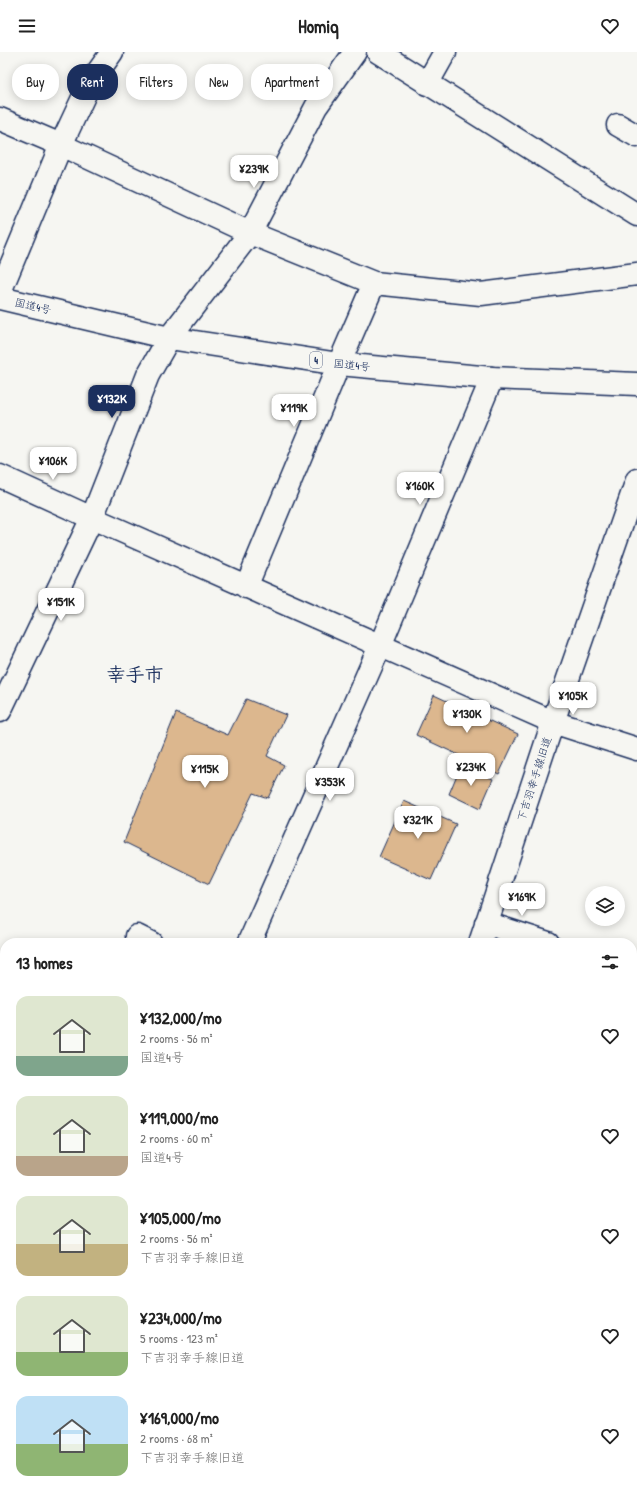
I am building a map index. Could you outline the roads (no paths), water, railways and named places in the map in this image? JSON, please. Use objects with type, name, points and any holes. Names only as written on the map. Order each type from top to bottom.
[{"type":"main road","points":[[0,292],[61,145],[90,83],[112,52]]},
{"type":"main road","points":[[0,711],[92,518],[148,375],[169,338],[250,233],[316,107],[355,52]]},
{"type":"main road","points":[[378,52],[637,215]]},
{"type":"main road","points":[[427,84],[445,52]]},
{"type":"main road","points":[[0,119],[61,145],[250,233],[374,283],[481,294],[637,274]]},
{"type":"main road","points":[[618,125],[637,136]]},
{"type":"main road","points":[[246,587],[374,283]]},
{"type":"main road","name":"国道4号","points":[[0,298],[169,338],[339,364],[492,378],[637,384]]},
{"type":"main road","points":[[250,938],[380,646],[492,378]]},
{"type":"main road","points":[[0,476],[246,587],[553,722],[637,749]]},
{"type":"main road","name":"下吉羽幸手線旧道","points":[[483,933],[553,722],[637,480]]},
{"type":"main road","points":[[483,933],[516,938]]},
{"type":"district","name":"幸手市","points":[[135,674]]}]
